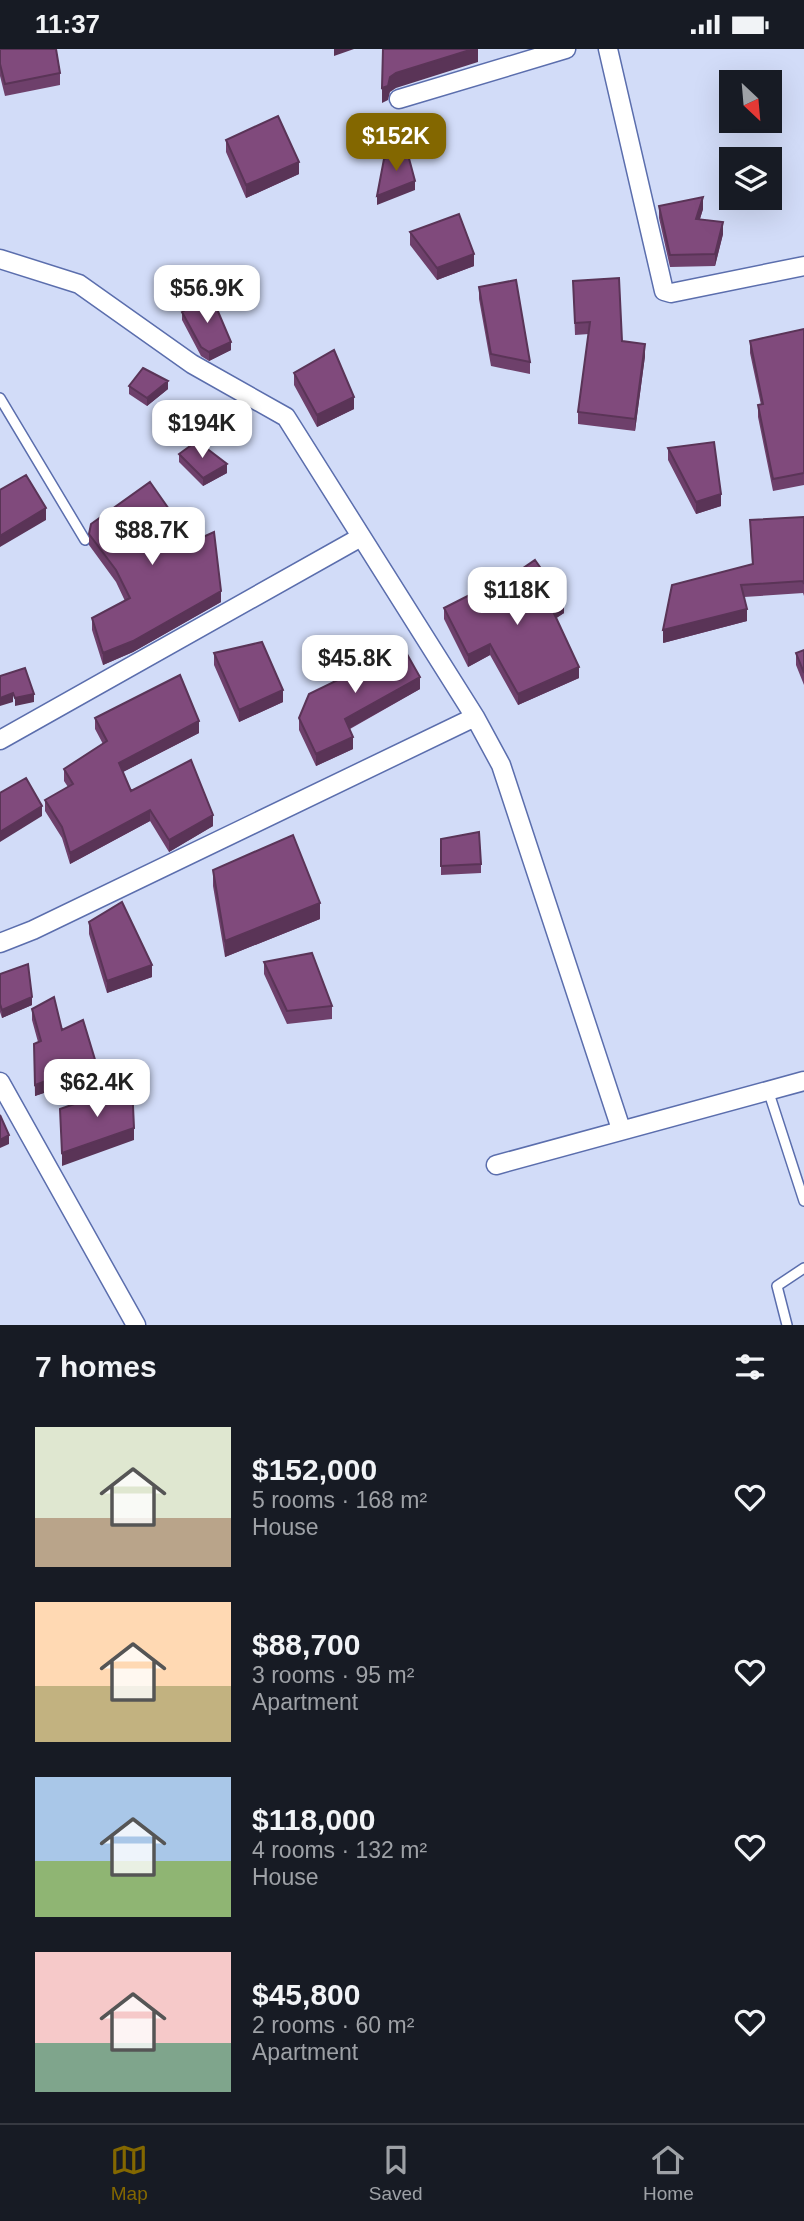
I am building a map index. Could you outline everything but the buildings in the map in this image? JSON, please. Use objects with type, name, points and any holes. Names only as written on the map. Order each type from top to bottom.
[{"type":"street","points":[[399,99],[566,49]]},
{"type":"street","points":[[608,49],[664,291],[671,292],[804,266]]},
{"type":"street","points":[[0,259],[79,284],[192,364],[286,417],[475,717],[502,765],[621,1129]]},
{"type":"street","points":[[0,740],[361,537]]},
{"type":"street","points":[[0,943],[58,919],[475,717]]},
{"type":"street","points":[[496,1165],[804,1081]]},
{"type":"street","points":[[0,1082],[136,1325]]},
{"type":"lane","points":[[0,398],[85,540]]},
{"type":"lane","points":[[768,1090],[804,1201]]},
{"type":"lane","points":[[787,1325],[777,1286],[804,1268]]}]
